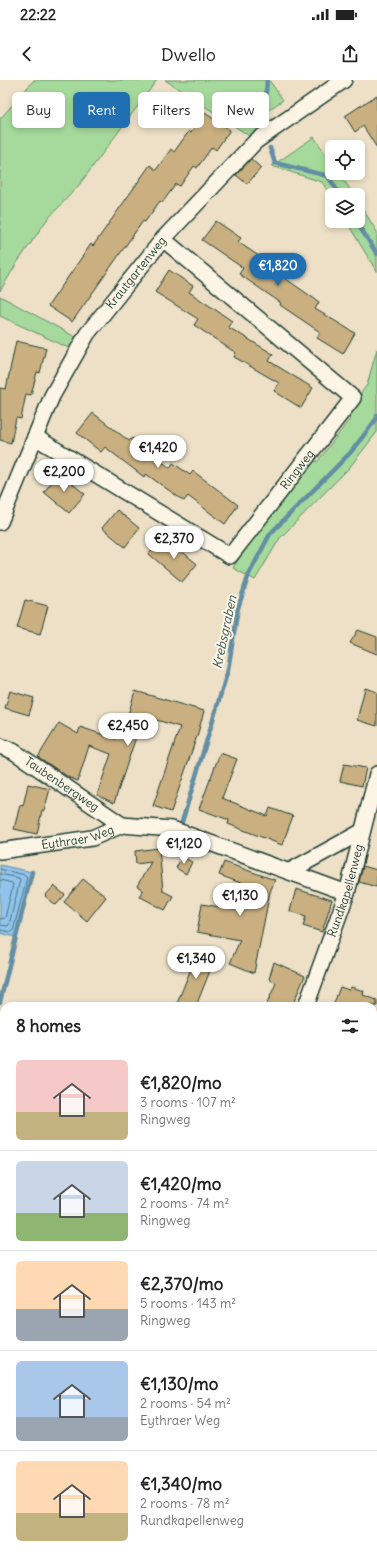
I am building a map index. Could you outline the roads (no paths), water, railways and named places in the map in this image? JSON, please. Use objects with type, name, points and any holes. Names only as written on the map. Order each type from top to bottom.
[{"type":"street","name":"Krautgartenweg","points":[[0,522],[52,396],[87,334],[163,239],[256,141],[344,80]]},
{"type":"street","name":"Ringweg","points":[[35,437],[230,556],[353,398],[163,239]]},
{"type":"street","name":"Taubenbergweg","points":[[0,746],[13,752],[122,825]]},
{"type":"street","name":"Rundkapellenweg","points":[[307,1002],[346,893],[377,774]]},
{"type":"street","name":"Eythraer Weg","points":[[0,851],[92,838],[122,825],[172,829],[290,871],[346,893]]},
{"type":"street","points":[[290,871],[361,832]]},
{"type":"water","points":[[0,865],[32,872],[15,937],[0,933]]},
{"type":"waterway","name":"Krebsgraben","points":[[266,92],[267,80]]},
{"type":"waterway","name":"Krebsgraben","points":[[270,148],[275,163],[328,176],[336,188]]},
{"type":"waterway","name":"Krebsgraben","points":[[360,228],[377,254]]},
{"type":"waterway","name":"Krebsgraben","points":[[182,822],[228,670],[238,608],[249,574],[270,534],[351,452],[377,418],[377,415]]},
{"type":"waterway","name":"Krebsgraben","points":[[0,1002],[32,872]]}]
